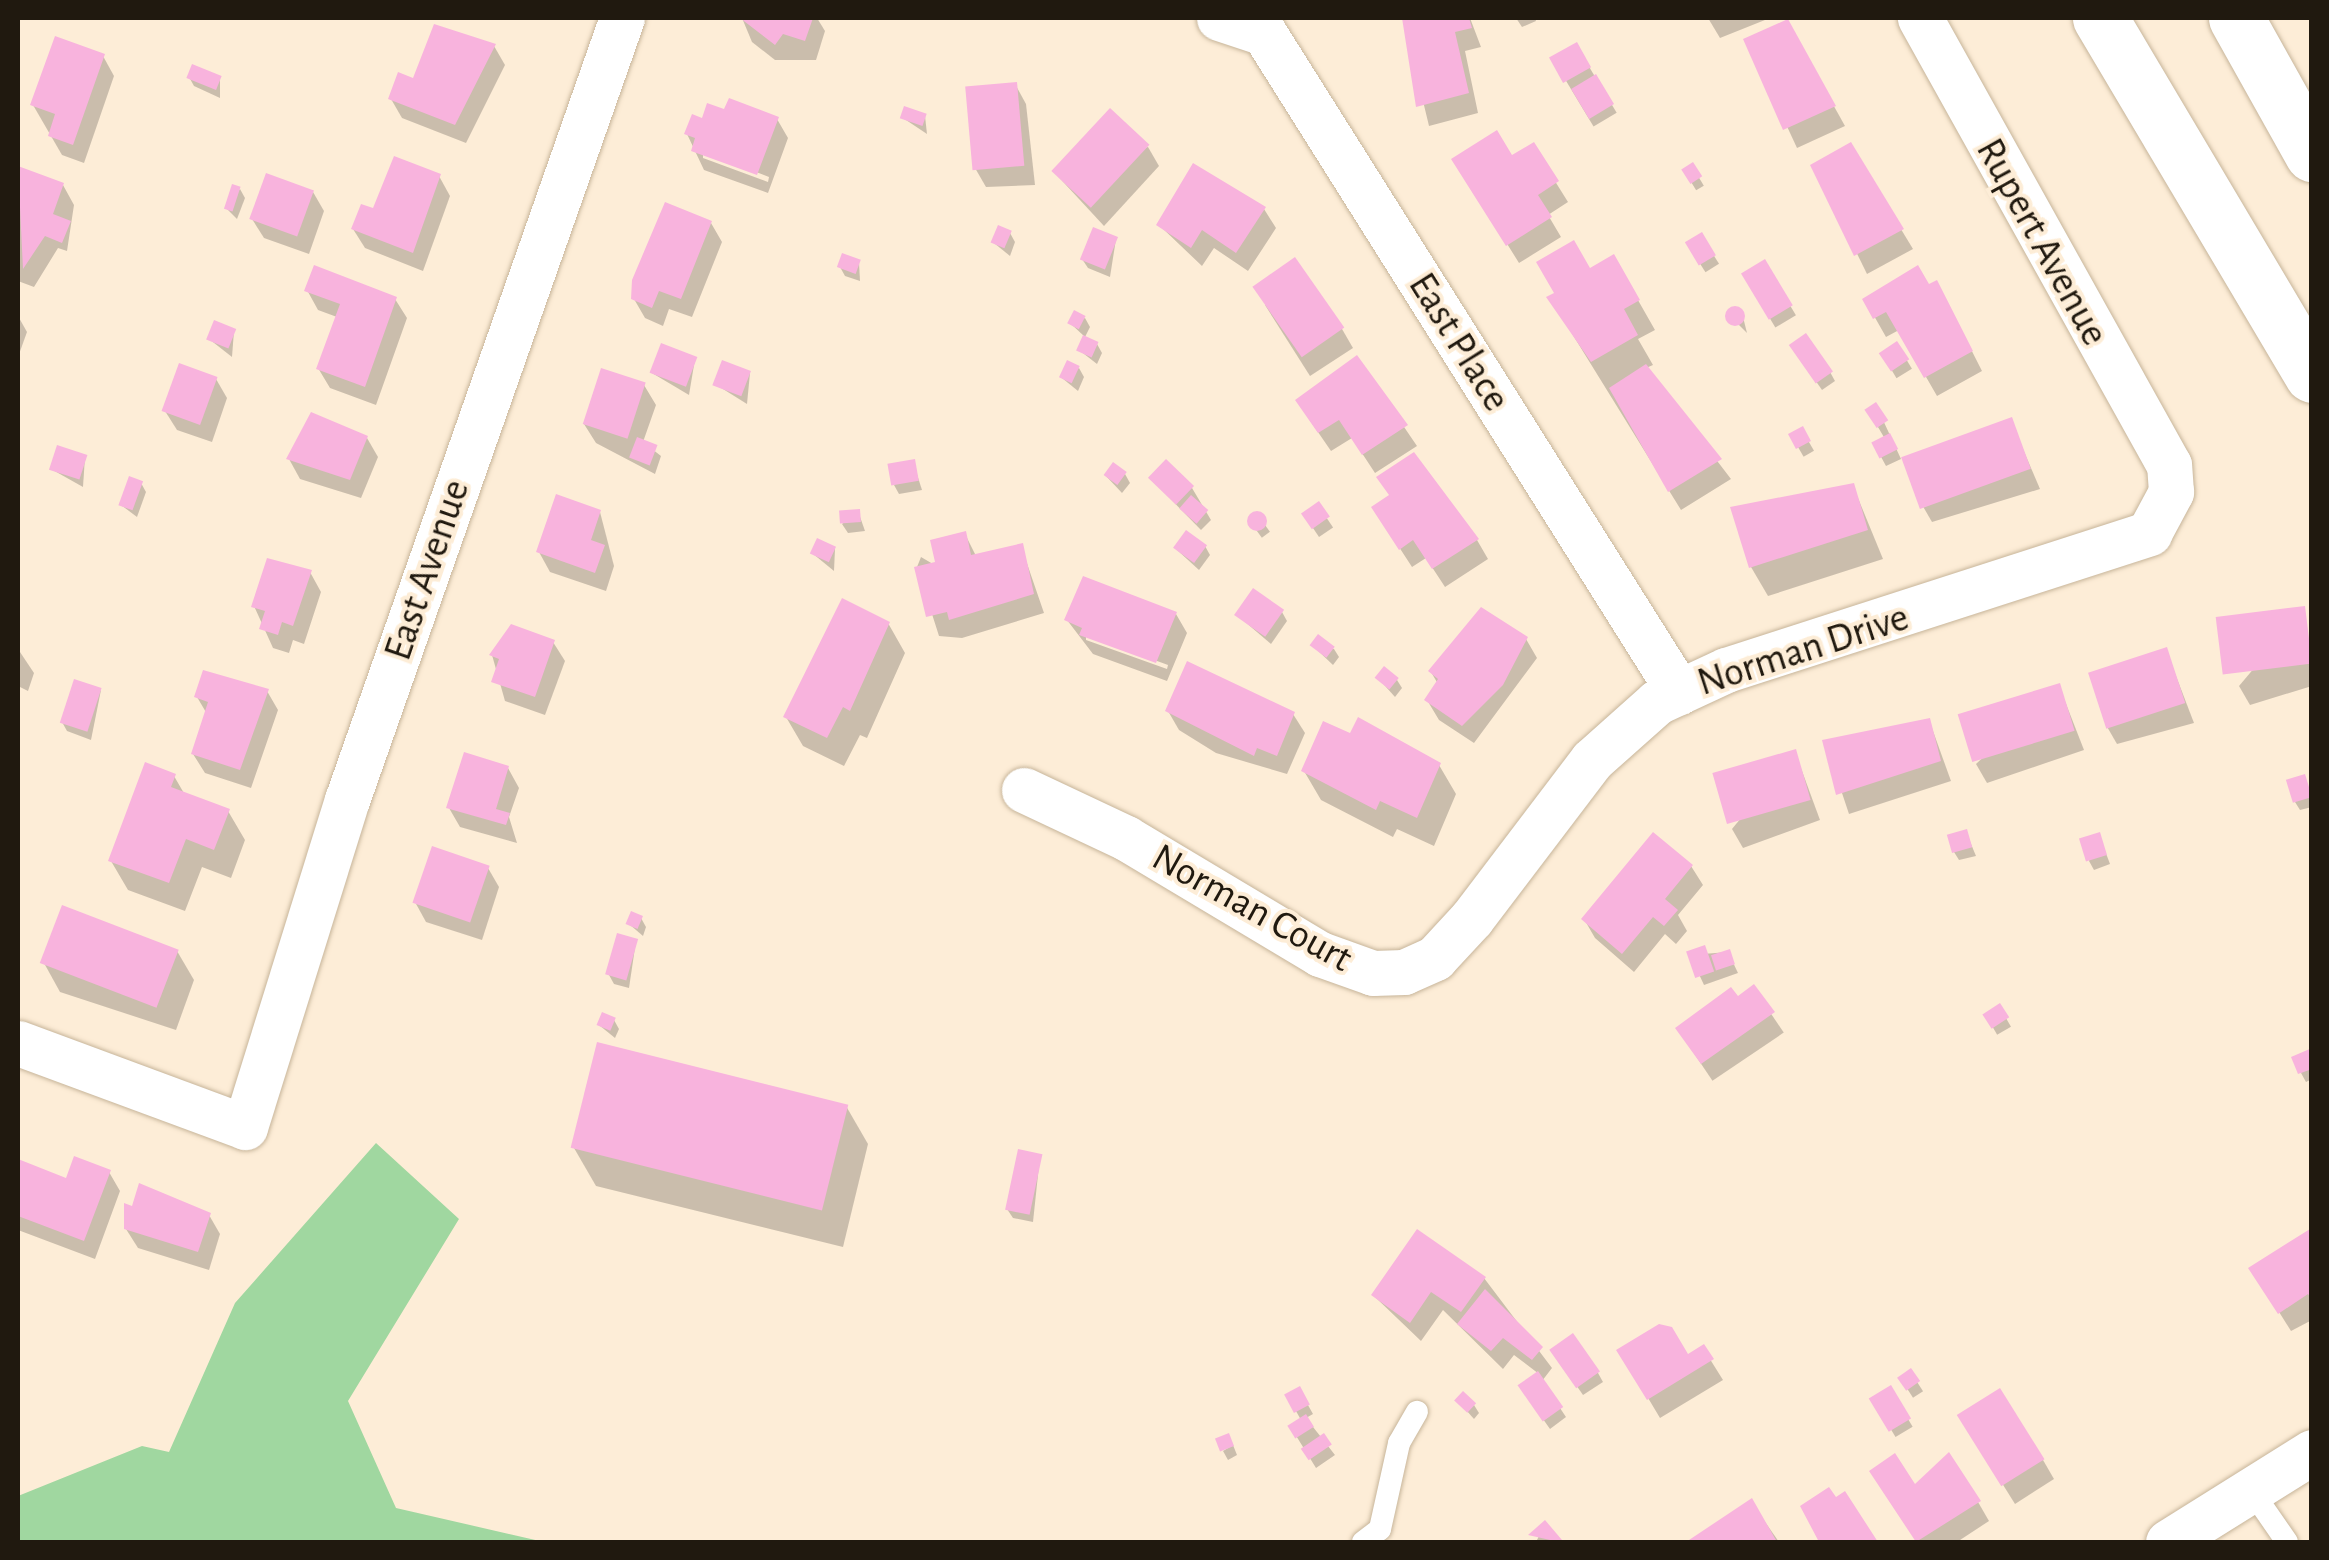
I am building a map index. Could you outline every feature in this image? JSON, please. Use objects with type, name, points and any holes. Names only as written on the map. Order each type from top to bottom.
[{"type":"highway","points":[[2100,18],[2312,375]]},
{"type":"highway","points":[[2236,18],[2312,154]]},
{"type":"street","name":"East Avenue","points":[[18,1043],[245,1127],[347,800],[622,18]]},
{"type":"street","name":"East Place","points":[[1219,18],[1268,25],[1679,692]]},
{"type":"street","name":"Rupert Avenue","points":[[1920,18],[2169,465]]},
{"type":"street","name":"Norman Drive","points":[[1472,918],[1612,738],[1679,692],[2140,539],[2166,510],[2169,465]]},
{"type":"street","name":"Norman Court","points":[[1024,790],[1126,838],[1291,939],[1373,973],[1421,967],[1472,918]]},
{"type":"street","points":[[2168,1542],[2312,1452]]},
{"type":"lane","points":[[1363,1542],[1380,1529],[1399,1443],[1418,1412]]},
{"type":"lane","points":[[2251,1490],[2287,1542]]},
{"type":"green space","points":[[376,1143],[459,1219],[348,1401],[396,1508],[544,1542],[18,1542],[18,1496],[142,1446],[169,1452],[235,1303]]},
{"type":"building","points":[[740,18],[813,18],[805,41],[783,34],[775,45]]},
{"type":"building","points":[[1402,18],[1469,18],[1472,28],[1455,32],[1469,93],[1416,107]]},
{"type":"building","points":[[1788,19],[1836,106],[1783,130],[1743,39]]},
{"type":"building","points":[[434,24],[496,44],[455,125],[388,99],[398,72],[413,78]]},
{"type":"building","points":[[55,36],[105,54],[73,145],[48,136],[55,114],[30,105]]},
{"type":"building","points":[[1577,42],[1591,67],[1563,83],[1549,58]]},
{"type":"building","points":[[192,64],[222,76],[216,90],[186,78]]},
{"type":"building","points":[[1596,74],[1614,104],[1589,119],[1571,89]]},
{"type":"building","points":[[1017,82],[1024,166],[973,170],[965,87]]},
{"type":"building","points":[[729,98],[779,117],[757,175],[691,151],[695,138],[684,134],[692,114],[702,118],[707,103],[724,109]]},
{"type":"building","points":[[904,106],[927,114],[922,126],[900,118]]},
{"type":"building","points":[[1110,108],[1149,145],[1091,208],[1051,171]]},
{"type":"building","points":[[1497,130],[1512,155],[1534,142],[1559,181],[1538,195],[1552,217],[1506,246],[1451,159]]},
{"type":"building","points":[[1851,142],[1904,229],[1854,256],[1810,165]]},
{"type":"building","points":[[394,156],[441,174],[413,253],[351,229],[361,204],[373,208]]},
{"type":"building","points":[[1693,162],[1702,176],[1691,184],[1681,170]]},
{"type":"building","points":[[1193,163],[1266,207],[1236,253],[1202,230],[1191,248],[1156,225]]},
{"type":"building","points":[[18,166],[64,183],[53,214],[71,221],[62,243],[45,236],[23,269]]},
{"type":"building","points":[[266,173],[314,190],[297,236],[249,219]]},
{"type":"building","points":[[232,184],[241,187],[233,212],[224,209]]},
{"type":"building","points":[[665,202],[712,221],[681,299],[659,291],[652,308],[631,299],[632,280]]},
{"type":"building","points":[[998,225],[1012,231],[1004,248],[991,242]]},
{"type":"building","points":[[1093,227],[1118,237],[1105,270],[1080,259]]},
{"type":"building","points":[[1702,232],[1716,255],[1699,265],[1685,242]]},
{"type":"building","points":[[1574,240],[1590,268],[1614,254],[1640,300],[1624,309],[1638,335],[1591,362],[1546,297],[1554,293],[1536,262]]},
{"type":"building","points":[[842,253],[861,260],[856,274],[837,267]]},
{"type":"building","points":[[1295,257],[1344,327],[1302,357],[1252,287]]},
{"type":"building","points":[[1765,259],[1793,305],[1769,320],[1741,273]]},
{"type":"building","points":[[314,265],[397,297],[365,387],[316,369],[340,304],[304,291]]},
{"type":"building","points":[[1918,265],[1929,284],[1937,280],[1973,351],[1924,378],[1886,312],[1873,319],[1862,299]]},
{"type":"building","points":[[1731,306],[1739,306],[1745,316],[1739,326],[1731,326],[1725,320],[1725,312]]},
{"type":"building","points":[[1074,310],[1086,316],[1079,329],[1067,323]]},
{"type":"building","points":[[214,320],[236,329],[228,348],[206,339]]},
{"type":"building","points":[[1806,333],[1833,372],[1816,384],[1789,345]]},
{"type":"building","points":[[1083,335],[1099,342],[1092,357],[1076,351]]},
{"type":"building","points":[[1897,341],[1909,359],[1891,372],[1879,353]]},
{"type":"building","points":[[661,343],[697,357],[686,387],[650,373]]},
{"type":"building","points":[[1357,355],[1408,425],[1362,455],[1339,420],[1318,433],[1295,400]]},
{"type":"building","points":[[722,360],[751,371],[741,396],[712,385]]},
{"type":"building","points":[[1067,360],[1080,366],[1072,383],[1059,377]]},
{"type":"building","points":[[179,363],[218,377],[200,425],[162,411]]},
{"type":"building","points":[[1646,364],[1722,459],[1668,492],[1609,388]]},
{"type":"building","points":[[601,368],[646,383],[627,439],[583,424]]},
{"type":"building","points":[[1876,402],[1888,420],[1877,428],[1864,410]]},
{"type":"building","points":[[311,412],[368,436],[350,480],[286,459]]},
{"type":"building","points":[[2012,417],[2031,469],[1920,509],[1901,457]]},
{"type":"building","points":[[1803,426],[1811,441],[1796,449],[1788,434]]},
{"type":"building","points":[[1890,433],[1898,449],[1879,459],[1871,443]]},
{"type":"building","points":[[637,437],[658,445],[650,465],[629,458]]},
{"type":"building","points":[[57,445],[87,455],[79,480],[49,470]]},
{"type":"building","points":[[1414,452],[1479,539],[1432,569],[1413,540],[1399,550],[1371,507],[1389,495],[1376,477]]},
{"type":"building","points":[[915,459],[919,481],[891,486],[887,464]]},
{"type":"building","points":[[1166,459],[1194,486],[1176,505],[1148,478]]},
{"type":"building","points":[[1113,462],[1127,472],[1117,485],[1104,475]]},
{"type":"building","points":[[129,476],[143,481],[132,510],[118,505]]},
{"type":"building","points":[[1854,483],[1868,530],[1749,568],[1730,507]]},
{"type":"building","points":[[556,494],[601,510],[591,540],[605,545],[595,573],[536,552]]},
{"type":"building","points":[[1191,495],[1208,510],[1197,524],[1179,509]]},
{"type":"building","points":[[1319,501],[1330,517],[1312,529],[1301,514]]},
{"type":"building","points":[[860,509],[861,522],[840,523],[839,510]]},
{"type":"building","points":[[1257,511],[1267,521],[1257,531],[1247,521]]},
{"type":"building","points":[[1186,530],[1207,545],[1194,563],[1173,548]]},
{"type":"building","points":[[966,531],[971,555],[1023,543],[1034,594],[949,620],[947,612],[926,617],[914,567],[935,562],[930,540]]},
{"type":"building","points":[[817,538],[836,547],[829,562],[810,553]]},
{"type":"building","points":[[267,558],[312,570],[293,626],[282,622],[278,635],[259,629],[265,611],[251,607]]},
{"type":"building","points":[[1083,576],[1177,612],[1156,663],[1079,635],[1082,628],[1064,620]]},
{"type":"building","points":[[1253,588],[1284,610],[1265,637],[1234,615]]},
{"type":"building","points":[[842,598],[890,622],[850,711],[843,707],[827,738],[783,717]]},
{"type":"building","points":[[2305,606],[2312,664],[2223,675],[2216,617]]},
{"type":"building","points":[[1481,607],[1528,637],[1503,685],[1462,726],[1424,700],[1438,679],[1428,671]]},
{"type":"building","points":[[511,624],[555,640],[535,697],[491,682],[499,659],[489,655]]},
{"type":"building","points":[[1318,634],[1335,647],[1326,658],[1310,645]]},
{"type":"building","points":[[2167,647],[2185,703],[2106,729],[2088,673]]},
{"type":"building","points":[[1187,661],[1295,712],[1277,756],[1257,748],[1254,756],[1165,711]]},
{"type":"building","points":[[1384,666],[1399,678],[1389,690],[1375,678]]},
{"type":"building","points":[[203,670],[269,689],[240,770],[191,754],[208,702],[194,697]]},
{"type":"building","points":[[74,679],[102,688],[87,732],[60,723]]},
{"type":"building","points":[[2060,683],[2075,731],[1972,762],[1958,714]]},
{"type":"building","points":[[1358,717],[1441,763],[1417,818],[1380,801],[1376,810],[1301,771],[1323,721],[1350,733]]},
{"type":"building","points":[[1930,718],[1941,761],[1836,795],[1822,740]]},
{"type":"building","points":[[1796,749],[1811,800],[1727,824],[1712,773]]},
{"type":"building","points":[[464,752],[509,766],[496,809],[510,813],[506,825],[446,808]]},
{"type":"building","points":[[145,762],[176,774],[171,787],[230,809],[214,850],[186,839],[169,883],[108,861]]},
{"type":"building","points":[[2305,774],[2312,797],[2293,803],[2286,780]]},
{"type":"building","points":[[1967,829],[1972,847],[1952,853],[1947,835]]},
{"type":"building","points":[[1653,832],[1693,865],[1665,899],[1678,910],[1664,926],[1653,917],[1622,954],[1581,919]]},
{"type":"building","points":[[2100,832],[2107,855],[2086,861],[2079,838]]},
{"type":"building","points":[[432,846],[490,866],[470,923],[412,903]]},
{"type":"building","points":[[62,905],[179,950],[156,1008],[40,963]]},
{"type":"building","points":[[631,911],[643,916],[637,929],[626,924]]},
{"type":"building","points":[[617,933],[638,939],[626,980],[605,974]]},
{"type":"building","points":[[1705,945],[1714,971],[1695,978],[1686,952]]},
{"type":"building","points":[[1730,949],[1735,964],[1716,970],[1711,955]]},
{"type":"building","points":[[1754,984],[1775,1012],[1701,1064],[1675,1028],[1731,987],[1738,996]]},
{"type":"building","points":[[2000,1003],[2009,1017],[1992,1029],[1982,1014]]},
{"type":"building","points":[[602,1012],[616,1018],[610,1031],[597,1025]]},
{"type":"building","points":[[597,1042],[848,1105],[822,1210],[571,1148]]},
{"type":"building","points":[[2312,1048],[2312,1069],[2298,1074],[2291,1057]]},
{"type":"building","points":[[1018,1149],[1042,1154],[1030,1215],[1005,1210]]},
{"type":"building","points":[[74,1156],[111,1170],[84,1241],[18,1216],[18,1159],[66,1178]]},
{"type":"building","points":[[139,1183],[211,1213],[198,1252],[124,1229],[124,1203],[132,1206]]},
{"type":"building","points":[[1417,1229],[1486,1277],[1461,1312],[1431,1292],[1410,1323],[1371,1295]]},
{"type":"building","points":[[2310,1229],[2312,1300],[2308,1294],[2278,1314],[2248,1268]]},
{"type":"building","points":[[1485,1289],[1543,1347],[1532,1360],[1503,1338],[1491,1351],[1457,1324]]},
{"type":"building","points":[[1659,1324],[1672,1327],[1688,1354],[1704,1344],[1714,1359],[1647,1400],[1616,1350]]},
{"type":"building","points":[[1573,1333],[1600,1372],[1576,1388],[1549,1350]]},
{"type":"building","points":[[1911,1368],[1920,1381],[1906,1391],[1897,1378]]},
{"type":"building","points":[[1538,1371],[1563,1407],[1543,1421],[1518,1385]]},
{"type":"building","points":[[1891,1385],[1911,1418],[1889,1432],[1869,1398]]},
{"type":"building","points":[[1300,1386],[1310,1405],[1294,1413],[1284,1394]]},
{"type":"building","points":[[2000,1388],[2045,1459],[2001,1486],[1957,1415]]},
{"type":"building","points":[[1463,1391],[1476,1403],[1467,1413],[1454,1401]]},
{"type":"building","points":[[1306,1414],[1314,1427],[1295,1438],[1287,1426]]},
{"type":"building","points":[[1229,1433],[1234,1446],[1220,1451],[1215,1438]]},
{"type":"building","points":[[1324,1433],[1332,1445],[1309,1460],[1301,1449]]},
{"type":"building","points":[[1949,1452],[1981,1501],[1916,1542],[1869,1471],[1895,1453],[1915,1484]]},
{"type":"building","points":[[1829,1487],[1836,1497],[1845,1491],[1878,1542],[1819,1542],[1800,1506]]},
{"type":"building","points":[[1752,1498],[1777,1542],[1686,1542]]},
{"type":"building","points":[[1545,1520],[1562,1540],[1528,1535]]}]
